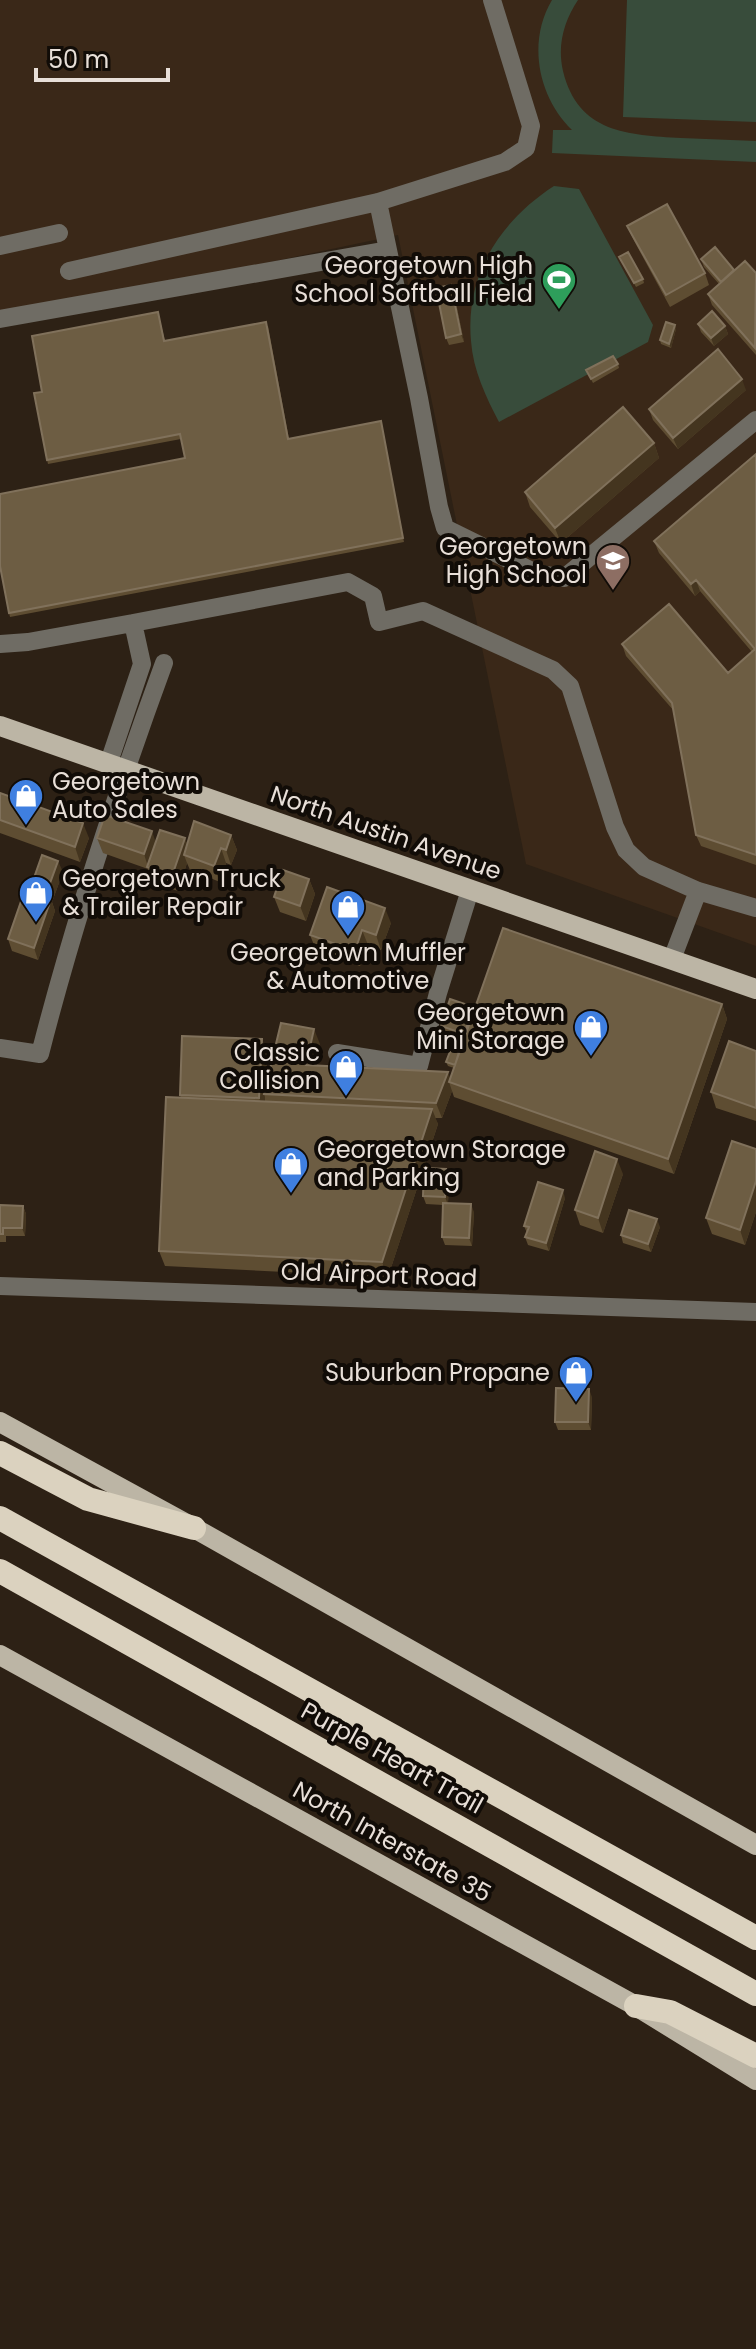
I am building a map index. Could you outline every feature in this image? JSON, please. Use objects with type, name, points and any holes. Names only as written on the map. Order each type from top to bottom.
[{"type":"highway","points":[[0,1453],[88,1499],[194,1528]]},
{"type":"highway","name":"Purple Heart Trail","points":[[0,1518],[756,1938]]},
{"type":"highway","name":"Purple Heart Trail","points":[[0,1571],[756,1994]]},
{"type":"highway","points":[[636,2006],[670,2012],[756,2056]]},
{"type":"main road","name":"North Austin Avenue","points":[[0,726],[756,989]]},
{"type":"main road","points":[[0,1422],[756,1845]]},
{"type":"main road","name":"North Interstate 35","points":[[0,1655],[636,2006],[756,2080]]},
{"type":"street","points":[[69,271],[378,202],[505,162],[526,148],[531,126],[492,0]]},
{"type":"street","points":[[378,202],[445,528],[536,573],[564,578],[756,420]]},
{"type":"street","points":[[0,246],[59,233]]},
{"type":"street","points":[[0,319],[388,250]]},
{"type":"street","points":[[0,644],[28,642],[348,582],[373,596],[379,622],[423,611],[553,670],[570,686],[615,827],[626,850],[644,867],[698,891],[756,908]]},
{"type":"street","points":[[0,1048],[40,1054],[88,881],[142,664],[133,623]]},
{"type":"street","points":[[117,768],[164,663]]},
{"type":"street","points":[[337,1053],[419,1066],[470,890]]},
{"type":"street","points":[[672,959],[698,891]]},
{"type":"street","name":"Old Airport Road","points":[[0,1286],[756,1312]]},
{"type":"shaded area","name":"Georgetown High School","points":[[0,0],[756,0],[756,946],[526,864],[398,235],[0,319]]},
{"type":"green space","points":[[552,0],[578,0],[563,34],[561,61],[570,92],[593,119],[608,127],[642,135],[756,141],[756,162],[552,153],[553,130],[572,130],[551,102],[540,68],[540,33]]},
{"type":"green space","points":[[627,0],[756,0],[756,122],[623,117]]},
{"type":"green space","name":"Georgetown High School Softball Field","points":[[554,186],[579,189],[653,325],[648,342],[499,422],[481,383],[472,352],[474,294],[480,272],[502,233],[517,216]]},
{"type":"building","points":[[667,204],[705,273],[666,295],[627,226]]},
{"type":"building","points":[[715,247],[734,270],[721,282],[701,259]]},
{"type":"building","points":[[628,252],[643,279],[634,283],[619,257]]},
{"type":"building","points":[[745,261],[756,273],[755,348],[708,294]]},
{"type":"building","points":[[451,285],[461,334],[446,338],[436,288]]},
{"type":"building","points":[[712,311],[725,326],[711,338],[698,324]]},
{"type":"building","points":[[158,312],[164,341],[266,322],[288,439],[381,421],[403,538],[9,613],[0,566],[0,494],[185,458],[180,434],[47,460],[34,393],[42,392],[32,336]]},
{"type":"building","points":[[666,322],[675,325],[669,344],[660,340]]},
{"type":"building","points":[[718,349],[742,379],[673,438],[649,409]]},
{"type":"building","points":[[613,356],[618,364],[591,379],[586,370]]},
{"type":"building","points":[[623,407],[654,443],[555,528],[525,492]]},
{"type":"building","points":[[756,454],[756,855],[696,835],[672,703],[622,644],[669,604],[728,673],[755,649],[696,580],[691,584],[654,541]]},
{"type":"building","points":[[0,793],[83,823],[75,847],[0,820]]},
{"type":"building","points":[[105,815],[152,831],[144,854],[97,838]]},
{"type":"building","points":[[194,821],[231,835],[226,850],[221,848],[214,866],[184,855]]},
{"type":"building","points":[[160,830],[185,838],[172,876],[147,867]]},
{"type":"building","points":[[42,855],[58,861],[45,897],[51,899],[34,948],[8,939],[25,890],[29,892]]},
{"type":"building","points":[[283,870],[309,879],[300,906],[274,897]]},
{"type":"building","points":[[327,887],[385,908],[376,935],[362,930],[355,951],[310,935]]},
{"type":"building","name":"Georgetown Mini Storage","points":[[503,928],[722,1004],[668,1159],[449,1082]]},
{"type":"building","points":[[450,999],[474,1007],[464,1034],[441,1026]]},
{"type":"building","points":[[281,1023],[314,1029],[306,1065],[448,1072],[436,1103],[264,1094]]},
{"type":"building","points":[[182,1036],[262,1039],[259,1098],[180,1095]]},
{"type":"building","points":[[729,1041],[756,1051],[756,1108],[711,1092]]},
{"type":"building","points":[[451,1049],[459,1052],[455,1065],[446,1062]]},
{"type":"building","name":"Georgetown Storage and Parking","points":[[166,1097],[432,1109],[382,1262],[159,1251]]},
{"type":"building","points":[[732,1141],[756,1149],[756,1181],[740,1230],[706,1218]]},
{"type":"building","points":[[595,1151],[617,1159],[598,1218],[575,1210]]},
{"type":"building","points":[[424,1168],[446,1169],[445,1197],[423,1196]]},
{"type":"building","points":[[538,1182],[563,1190],[546,1243],[525,1237],[529,1227],[524,1226]]},
{"type":"building","points":[[443,1203],[471,1204],[469,1238],[442,1237]]},
{"type":"building","points":[[0,1205],[23,1206],[22,1228],[3,1228],[3,1234],[0,1234]]},
{"type":"building","points":[[629,1210],[657,1219],[648,1244],[621,1235]]},
{"type":"building","points":[[556,1388],[589,1389],[588,1422],[555,1422]]},
{"type":"place","name":"Georgetown High School Softball Field","points":[[559,311]]},
{"type":"place","name":"Georgetown High School","points":[[613,592]]},
{"type":"place","name":"Georgetown Auto Sales","points":[[26,827]]},
{"type":"place","name":"Georgetown Truck & Trailer Repair","points":[[36,924]]},
{"type":"place","name":"Georgetown Muffler & Automotive","points":[[348,938]]},
{"type":"place","name":"Georgetown Mini Storage","points":[[591,1058]]},
{"type":"place","name":"Classic Collision","points":[[346,1098]]},
{"type":"place","name":"Georgetown Storage and Parking","points":[[291,1195]]},
{"type":"place","name":"Suburban Propane","points":[[576,1404]]}]
